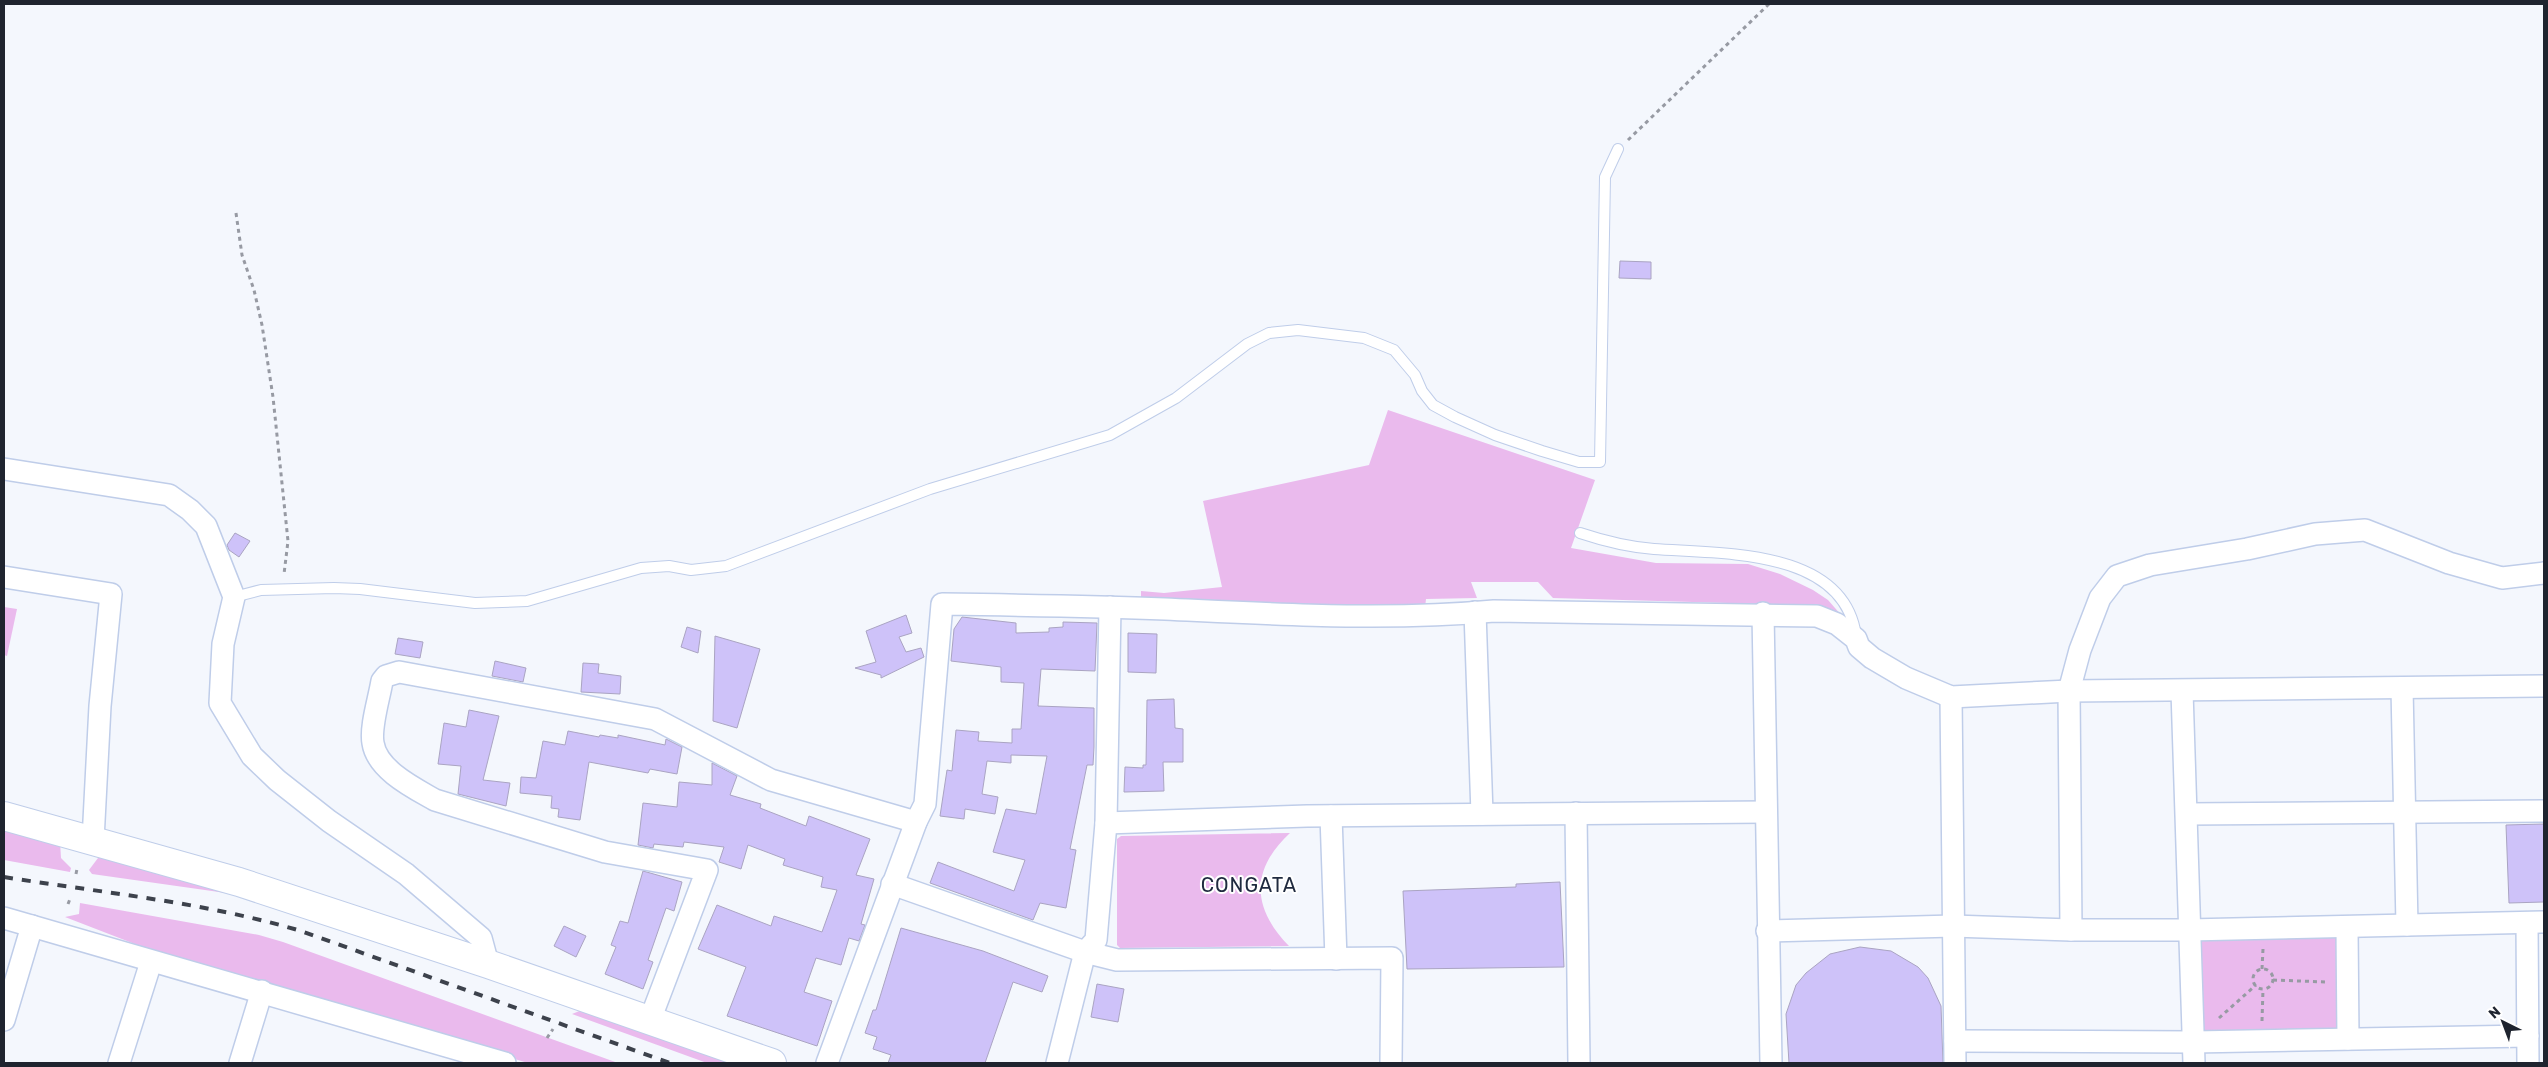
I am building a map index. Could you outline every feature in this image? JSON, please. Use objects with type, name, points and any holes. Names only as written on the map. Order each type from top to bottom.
[{"type":"street","points":[[4,469],[169,495],[190,510],[206,526],[234,597],[222,644],[220,703],[252,756],[277,780],[329,821],[406,874],[481,938],[488,964]]},
{"type":"street","points":[[2072,930],[2069,691],[2080,650],[2100,598],[2117,576],[2150,565],[2247,549],[2315,534],[2365,530],[2449,563],[2502,578],[2544,574]]},
{"type":"street","points":[[4,577],[111,594],[100,706],[93,840]]},
{"type":"street","points":[[827,1063],[892,884],[925,804],[942,604],[1110,607],[1269,614],[1453,615],[1494,610],[1763,613],[1825,618],[1856,639],[1859,647],[1872,658],[1906,678],[1950,697],[2069,691],[2544,686]]},
{"type":"street","points":[[1057,1063],[1086,952],[1096,940],[1106,823],[1110,607]]},
{"type":"street","points":[[1475,612],[1482,814]]},
{"type":"street","points":[[1763,613],[1767,931],[1771,1063]]},
{"type":"street","points":[[650,1020],[707,870],[605,852],[435,800],[416,790],[386,766],[373,744],[382,682],[386,676],[399,672],[655,719],[771,780],[916,822]]},
{"type":"street","points":[[2402,688],[2407,924]]},
{"type":"street","points":[[2182,691],[2194,1063]]},
{"type":"street","points":[[1950,697],[1955,1063]]},
{"type":"street","points":[[2187,814],[2544,811]]},
{"type":"street","points":[[1106,823],[1331,816],[1766,812]]},
{"type":"street","points":[[1576,813],[1579,1063]]},
{"type":"street","points":[[4,816],[239,882],[488,964],[772,1063]]},
{"type":"street","points":[[1331,816],[1336,960]]},
{"type":"street","points":[[892,884],[1086,952],[1116,960],[1336,960],[1392,958],[1391,1063]]},
{"type":"street","points":[[4,918],[505,1063]]},
{"type":"street","points":[[1767,931],[1953,926],[2072,930],[2189,930],[2535,922],[2528,1063]]},
{"type":"street","points":[[4,1020],[32,926]]},
{"type":"street","points":[[2346,926],[2348,1039]]},
{"type":"street","points":[[120,1063],[151,962]]},
{"type":"street","points":[[240,1063],[262,992]]},
{"type":"street","points":[[1955,1041],[2194,1042],[2528,1036]]},
{"type":"lane","points":[[234,597],[261,590],[360,589],[475,603],[502,602],[527,600],[641,568],[669,566],[691,570],[726,566],[930,489],[1110,435],[1176,398],[1247,344],[1269,334],[1298,330],[1364,338],[1394,350],[1415,375],[1422,391],[1433,406],[1495,435],[1542,451],[1578,462],[1600,462],[1605,177],[1618,149]]},
{"type":"lane","points":[[1580,533],[1620,545],[1751,556],[1802,570],[1838,592],[1848,608],[1856,639]]},
{"type":"path","points":[[1618,149],[1769,4]]},
{"type":"path","points":[[236,213],[242,254],[254,290],[262,325],[282,470],[288,541],[287,564],[281,589]]},
{"type":"path","points":[[76,874],[77,869]]},
{"type":"path","points":[[68,904],[70,899]]},
{"type":"path","points":[[2262,969],[2263,946]]},
{"type":"path","points":[[2262,969],[2270,972],[2273,980],[2268,988],[2263,989],[2256,985],[2253,976],[2256,971],[2262,969]]},
{"type":"path","points":[[2273,980],[2336,982]]},
{"type":"path","points":[[2219,1018],[2256,985]]},
{"type":"path","points":[[2262,1031],[2263,989]]},
{"type":"path","points":[[547,1038],[553,1029]]},
{"type":"shaded area","points":[[1388,410],[1595,480],[1571,548],[1656,563],[1748,564],[1780,574],[1813,590],[1828,600],[1842,616],[1817,607],[1802,605],[1553,598],[1538,582],[1471,582],[1477,598],[1426,599],[1425,608],[1228,604],[1141,597],[1141,591],[1164,593],[1222,587],[1203,501],[1369,465]]},
{"type":"shaded area","points":[[4,607],[17,609],[7,656],[4,655]]},
{"type":"shaded area","points":[[4,827],[60,842],[61,858],[71,868],[70,872],[4,860]]},
{"type":"shaded area","points":[[1290,833],[1277,847],[1268,861],[1262,875],[1261,889],[1268,918],[1289,946],[1120,948],[1117,945],[1117,839],[1121,836]]},
{"type":"shaded area","points":[[101,854],[227,890],[226,893],[92,874],[89,870]]},
{"type":"shaded area","points":[[80,903],[259,935],[283,942],[618,1063],[528,1063],[140,946],[65,917],[79,914]]},
{"type":"shaded area","points":[[2337,933],[2339,1032],[2202,1035],[2201,937]]},
{"type":"shaded area","points":[[582,1010],[734,1063],[707,1063],[572,1014]]},
{"type":"building","points":[[1620,261],[1651,262],[1651,279],[1619,278]]},
{"type":"building","points":[[235,533],[250,541],[239,557],[229,550],[227,545]]},
{"type":"building","points":[[906,615],[912,633],[899,637],[906,652],[921,648],[924,657],[881,678],[881,675],[855,668],[876,662],[866,631]]},
{"type":"building","points":[[962,617],[1016,623],[1016,633],[1049,632],[1049,628],[1063,627],[1063,622],[1097,623],[1095,671],[1041,669],[1038,706],[1094,708],[1094,747],[1093,765],[1087,765],[1070,849],[1076,850],[1066,908],[1040,903],[1033,920],[930,883],[938,862],[1014,891],[1025,860],[993,852],[1006,809],[1036,814],[1047,756],[1011,755],[1011,763],[987,761],[982,794],[998,797],[995,814],[965,809],[964,819],[940,816],[947,770],[952,771],[956,730],[979,732],[978,741],[1012,743],[1012,729],[1021,729],[1024,683],[1001,682],[1001,667],[951,661],[954,629]]},
{"type":"building","points":[[687,627],[701,631],[698,653],[681,647]]},
{"type":"building","points":[[1128,633],[1157,634],[1156,673],[1128,672]]},
{"type":"building","points":[[715,636],[760,649],[737,728],[713,721]]},
{"type":"building","points":[[398,638],[423,642],[420,658],[395,654]]},
{"type":"building","points":[[495,661],[526,668],[523,682],[492,676]]},
{"type":"building","points":[[583,663],[599,664],[598,673],[621,676],[620,694],[581,692]]},
{"type":"building","points":[[1174,699],[1175,728],[1183,729],[1183,762],[1163,762],[1164,791],[1124,792],[1125,767],[1143,768],[1143,765],[1146,765],[1147,700]]},
{"type":"building","points":[[469,710],[499,716],[483,780],[510,783],[506,806],[458,794],[461,766],[438,764],[444,723],[466,727]]},
{"type":"building","points":[[568,731],[599,737],[600,735],[618,738],[618,735],[665,745],[666,739],[682,747],[677,774],[650,769],[648,773],[589,762],[580,820],[558,817],[559,809],[551,808],[552,796],[520,793],[521,777],[536,778],[543,741],[565,745]]},
{"type":"building","points":[[712,763],[737,776],[730,795],[761,804],[760,808],[806,826],[809,816],[870,839],[856,875],[874,879],[861,924],[865,925],[859,941],[849,938],[841,965],[816,958],[804,992],[832,1001],[817,1046],[727,1016],[746,967],[698,949],[717,905],[771,926],[774,916],[822,932],[837,890],[821,887],[823,877],[783,865],[785,859],[748,845],[741,869],[719,862],[724,847],[684,842],[683,847],[654,844],[653,848],[638,845],[643,803],[677,807],[679,782],[712,785]]},
{"type":"building","points":[[2544,824],[2544,902],[2509,903],[2506,825]]},
{"type":"building","points":[[643,871],[682,882],[674,911],[666,908],[648,960],[653,962],[643,989],[605,974],[616,947],[611,945],[620,921],[628,923]]},
{"type":"building","points":[[1560,882],[1564,967],[1407,969],[1403,891],[1516,887],[1516,884]]},
{"type":"building","points":[[564,926],[586,936],[576,957],[554,946]]},
{"type":"building","points":[[901,928],[983,951],[1048,976],[1042,992],[1013,982],[985,1063],[888,1063],[891,1055],[873,1049],[877,1037],[865,1033],[873,1010],[876,1010]]},
{"type":"building","points":[[1860,947],[1891,951],[1918,967],[1928,978],[1941,1006],[1943,1063],[1789,1063],[1786,1014],[1796,985],[1806,973],[1830,954]]},
{"type":"building","points":[[1097,984],[1124,989],[1118,1022],[1091,1017]]},
{"type":"railway","points":[[4,877],[191,905],[301,931],[670,1063]]},
{"type":"district","name":"CONGATA","points":[[1249,885]]}]
